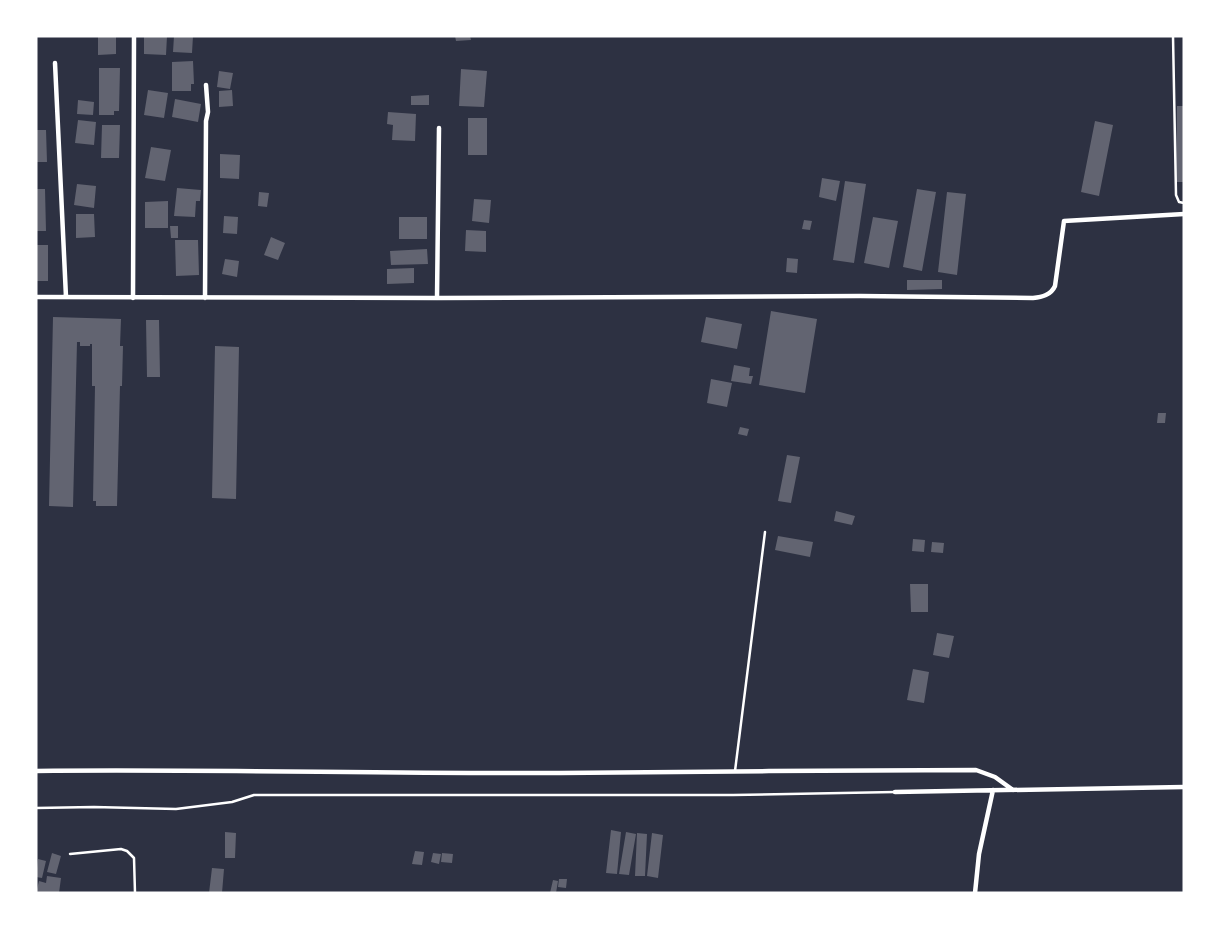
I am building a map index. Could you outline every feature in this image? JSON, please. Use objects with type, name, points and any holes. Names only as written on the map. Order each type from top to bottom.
[{"type":"street","points":[[133,298],[134,36]]},
{"type":"street","points":[[55,63],[66,297]]},
{"type":"street","points":[[205,298],[206,121],[208,112],[206,85]]},
{"type":"street","points":[[437,298],[439,128]]},
{"type":"street","points":[[36,297],[860,296],[1033,298],[1047,295],[1055,286],[1064,221],[1184,214]]},
{"type":"street","points":[[36,771],[561,773],[976,770],[995,777],[1013,790]]},
{"type":"street","points":[[895,792],[1184,787]]},
{"type":"street","points":[[975,893],[979,854],[993,790]]},
{"type":"lane","points":[[1173,36],[1176,195],[1178,202],[1184,203]]},
{"type":"lane","points":[[735,771],[765,532]]},
{"type":"lane","points":[[36,808],[176,808],[232,802],[254,795],[733,795],[895,792]]},
{"type":"lane","points":[[70,854],[121,849],[128,851],[134,858],[135,893]]},
{"type":"building","points":[[98,36],[116,36],[116,54],[98,55]]},
{"type":"building","points":[[167,36],[166,55],[144,54],[144,37]]},
{"type":"building","points":[[174,36],[193,36],[192,53],[173,52]]},
{"type":"building","points":[[455,36],[470,36],[471,40],[456,41]]},
{"type":"building","points":[[193,61],[194,84],[191,84],[191,91],[172,91],[172,62]]},
{"type":"building","points":[[99,68],[120,68],[119,111],[114,111],[114,115],[99,115]]},
{"type":"building","points":[[461,69],[487,71],[484,107],[459,106]]},
{"type":"building","points":[[219,71],[233,73],[230,89],[217,87]]},
{"type":"building","points":[[148,90],[168,93],[164,118],[144,115]]},
{"type":"building","points":[[232,90],[233,106],[219,107],[219,91]]},
{"type":"building","points":[[429,95],[429,105],[411,105],[411,96]]},
{"type":"building","points":[[175,99],[201,104],[198,122],[172,117]]},
{"type":"building","points":[[78,100],[94,102],[93,115],[77,114]]},
{"type":"building","points":[[1177,106],[1184,106],[1184,182],[1176,182]]},
{"type":"building","points":[[388,112],[416,114],[415,141],[392,140],[393,125],[387,124]]},
{"type":"building","points":[[468,118],[487,118],[487,155],[468,155]]},
{"type":"building","points":[[78,120],[96,122],[94,145],[75,143]]},
{"type":"building","points":[[1095,121],[1113,125],[1099,196],[1081,192]]},
{"type":"building","points":[[102,125],[120,125],[119,158],[101,158]]},
{"type":"building","points":[[36,130],[46,130],[47,162],[36,162]]},
{"type":"building","points":[[151,147],[171,150],[165,181],[145,178]]},
{"type":"building","points":[[220,154],[240,155],[239,179],[220,178]]},
{"type":"building","points":[[822,178],[840,181],[836,201],[819,197]]},
{"type":"building","points":[[845,181],[866,184],[854,263],[833,260]]},
{"type":"building","points":[[77,184],[96,186],[94,208],[74,205]]},
{"type":"building","points":[[177,188],[201,190],[200,201],[196,201],[195,217],[174,216]]},
{"type":"building","points":[[36,189],[45,189],[46,231],[36,231]]},
{"type":"building","points":[[917,189],[936,192],[922,271],[903,267]]},
{"type":"building","points":[[259,192],[269,193],[267,207],[258,206]]},
{"type":"building","points":[[947,192],[966,194],[957,275],[938,272]]},
{"type":"building","points":[[474,199],[491,200],[489,223],[472,221]]},
{"type":"building","points":[[168,201],[168,228],[145,228],[145,202]]},
{"type":"building","points":[[76,214],[94,214],[95,237],[76,238]]},
{"type":"building","points":[[224,216],[238,217],[237,234],[223,233]]},
{"type":"building","points":[[399,217],[427,217],[427,239],[399,239]]},
{"type":"building","points":[[873,217],[898,221],[889,268],[864,263]]},
{"type":"building","points":[[804,220],[812,221],[810,230],[802,229]]},
{"type":"building","points":[[170,226],[178,226],[178,238],[171,238]]},
{"type":"building","points":[[466,230],[486,231],[486,252],[465,251]]},
{"type":"building","points":[[271,237],[285,243],[278,260],[264,255]]},
{"type":"building","points":[[175,240],[198,240],[199,275],[176,276]]},
{"type":"building","points":[[36,245],[48,245],[48,281],[36,281]]},
{"type":"building","points":[[427,249],[428,264],[391,265],[390,251]]},
{"type":"building","points":[[787,258],[798,259],[797,273],[786,272]]},
{"type":"building","points":[[225,259],[239,261],[237,277],[222,274]]},
{"type":"building","points":[[414,268],[414,283],[387,284],[387,269]]},
{"type":"building","points":[[907,280],[942,280],[942,289],[907,290]]},
{"type":"building","points":[[771,311],[817,319],[805,393],[759,385]]},
{"type":"building","points":[[53,317],[121,319],[120,346],[123,346],[117,506],[96,506],[96,501],[93,501],[95,386],[92,386],[92,344],[90,346],[80,346],[80,342],[77,342],[73,507],[49,506]]},
{"type":"building","points":[[706,317],[742,324],[737,349],[701,342]]},
{"type":"building","points":[[146,320],[159,320],[160,377],[147,377]]},
{"type":"building","points":[[215,346],[239,347],[236,499],[212,498]]},
{"type":"building","points":[[734,365],[750,368],[749,376],[753,376],[751,384],[731,381]]},
{"type":"building","points":[[711,379],[732,383],[727,407],[707,403]]},
{"type":"building","points":[[1158,413],[1166,413],[1165,423],[1157,423]]},
{"type":"building","points":[[740,427],[749,429],[747,436],[738,434]]},
{"type":"building","points":[[787,455],[800,457],[791,503],[778,501]]},
{"type":"building","points":[[836,511],[855,516],[852,525],[834,521]]},
{"type":"building","points":[[778,536],[813,542],[810,557],[775,550]]},
{"type":"building","points":[[913,539],[925,540],[924,552],[912,551]]},
{"type":"building","points":[[932,542],[944,543],[943,553],[931,552]]},
{"type":"building","points":[[910,584],[928,584],[928,612],[911,612]]},
{"type":"building","points":[[937,633],[954,636],[949,658],[933,655]]},
{"type":"building","points":[[913,669],[929,672],[924,703],[907,700]]},
{"type":"building","points":[[611,830],[621,832],[617,874],[606,873]]},
{"type":"building","points":[[225,832],[236,833],[235,858],[225,858]]},
{"type":"building","points":[[626,832],[636,834],[629,875],[619,874]]},
{"type":"building","points":[[637,833],[647,834],[645,876],[635,876]]},
{"type":"building","points":[[652,833],[663,835],[658,878],[647,876]]},
{"type":"building","points":[[415,851],[424,852],[422,865],[412,864]]},
{"type":"building","points":[[52,853],[61,856],[56,874],[47,872]]},
{"type":"building","points":[[433,853],[441,854],[439,864],[431,862]]},
{"type":"building","points":[[442,853],[453,854],[452,863],[441,862]]},
{"type":"building","points":[[38,859],[46,861],[42,878],[36,877]]},
{"type":"building","points":[[212,868],[224,869],[222,893],[209,893]]},
{"type":"building","points":[[47,876],[61,878],[59,893],[36,893],[39,881],[46,883]]},
{"type":"building","points":[[559,879],[567,879],[566,888],[558,887]]},
{"type":"building","points":[[553,880],[558,881],[556,893],[550,893]]}]
